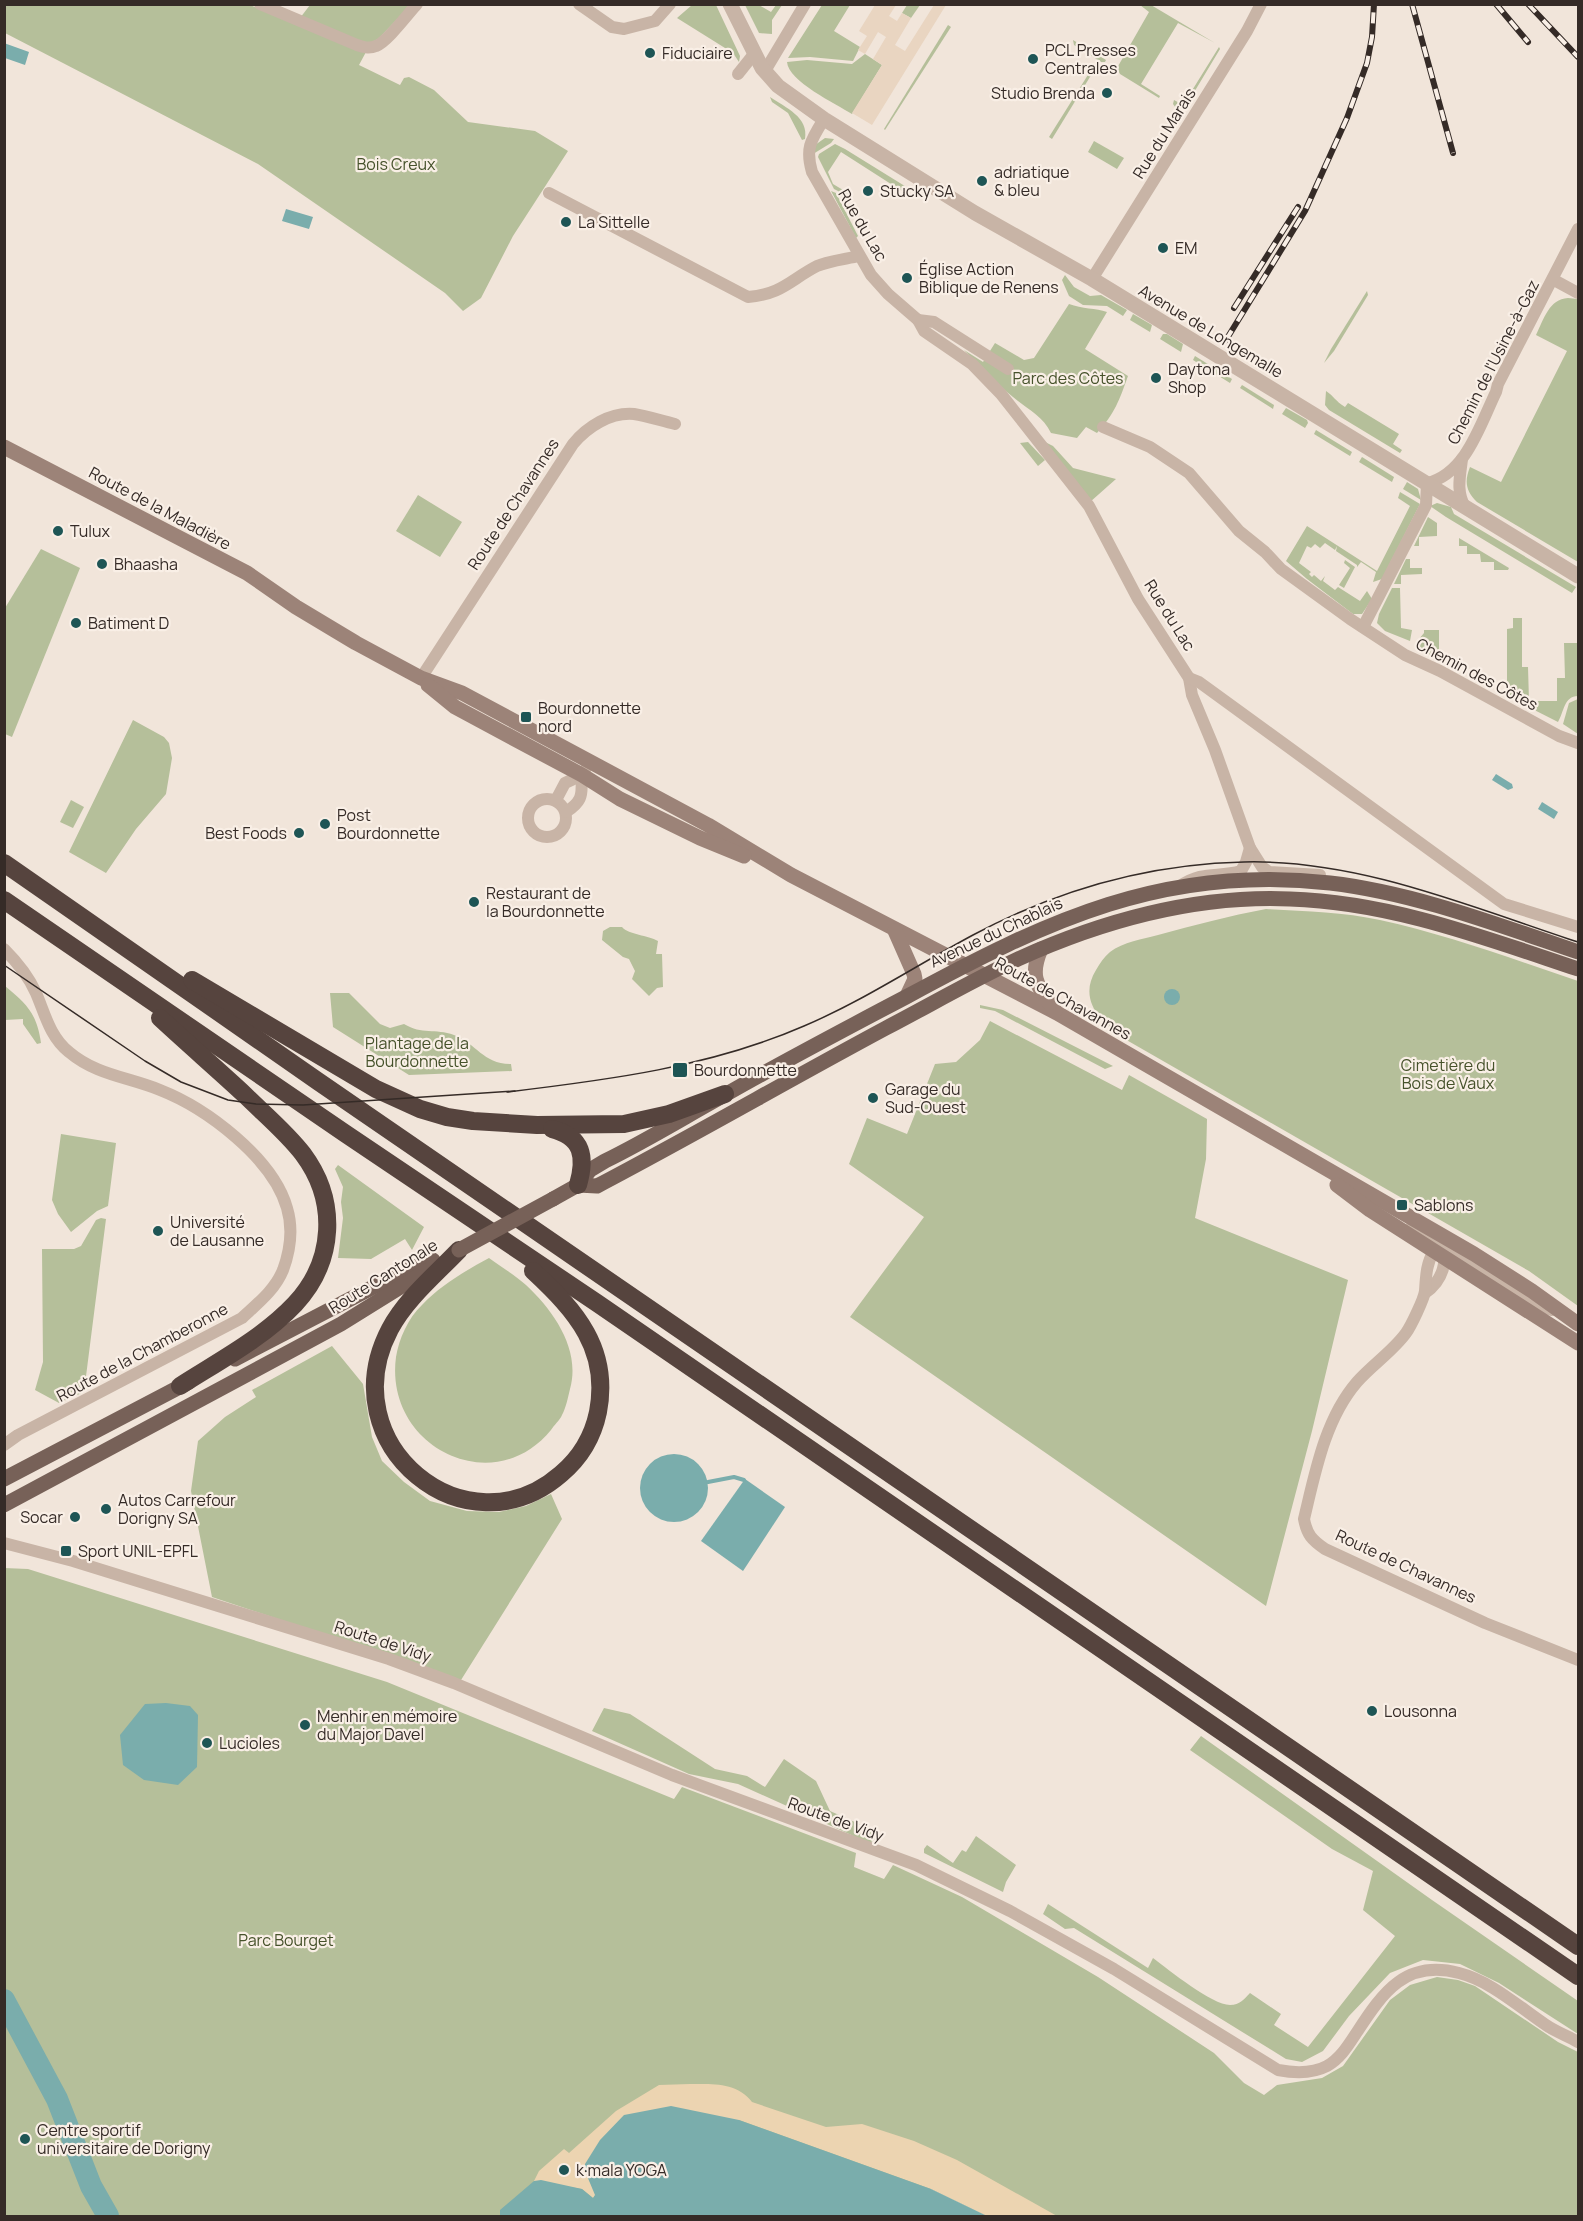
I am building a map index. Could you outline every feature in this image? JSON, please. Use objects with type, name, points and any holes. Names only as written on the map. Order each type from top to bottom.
[{"type":"highway","points":[[4,863],[75,910],[319,1083],[1578,1946]]},
{"type":"highway","points":[[4,900],[479,1225],[597,1303],[1578,1976]]},
{"type":"highway","points":[[75,910],[375,1089],[400,1101],[447,1117],[537,1125],[598,1125],[643,1121],[726,1094]]},
{"type":"highway","points":[[108,971],[290,1139],[313,1170],[326,1202],[328,1225],[326,1247],[319,1269],[306,1292],[268,1328],[180,1386]]},
{"type":"highway","points":[[537,1125],[563,1132],[578,1145],[583,1168],[578,1185]]},
{"type":"highway","points":[[459,1250],[405,1307],[390,1330],[379,1359],[375,1380],[375,1400],[379,1419],[393,1451],[415,1475],[454,1496],[498,1501],[521,1496],[557,1478],[581,1452],[593,1427],[598,1410],[600,1389],[598,1365],[591,1340],[570,1308],[519,1258],[479,1225]]},
{"type":"main road","name":"Route de la Maladière","points":[[4,447],[247,573],[296,607]]},
{"type":"main road","name":"Route de Chavannes","points":[[296,607],[421,678],[462,693],[585,769],[708,825],[791,875],[895,931],[1057,1013],[1313,1162],[1372,1204],[1438,1259],[1462,1269],[1578,1343]]},
{"type":"main road","name":"Avenue du Chablais","points":[[459,1250],[578,1185],[590,1170],[965,965],[1026,934],[1083,911],[1134,896],[1180,886],[1239,881],[1330,883],[1373,891],[1495,924],[1578,952]]},
{"type":"main road","name":"Avenue du Chablais","points":[[578,1185],[597,1186],[766,1092],[986,976],[1041,950],[1114,923],[1158,912],[1243,900],[1289,899],[1363,906],[1447,925],[1578,969]]},
{"type":"main road","points":[[895,931],[914,974],[915,979],[908,996]]},
{"type":"main road","points":[[1041,950],[1034,973],[1036,983],[1057,1013]]},
{"type":"main road","name":"Route de Chavannes","points":[[1372,1204],[1488,1263],[1574,1320]]},
{"type":"main road","name":"Route Cantonale","points":[[4,1479],[404,1271],[459,1250]]},
{"type":"main road","name":"Route Cantonale","points":[[4,1505],[341,1324],[410,1283],[459,1250]]},
{"type":"street","points":[[260,4],[369,48],[385,40],[417,4]]},
{"type":"street","points":[[579,4],[612,27],[624,29],[655,21],[670,4]]},
{"type":"street","points":[[730,4],[763,70],[778,86],[824,120]]},
{"type":"street","points":[[754,54],[738,74],[763,70],[805,4]]},
{"type":"street","name":"Rue du Marais","points":[[1092,279],[1252,23],[1261,4]]},
{"type":"street","name":"Avenue de Longemalle","points":[[824,120],[975,213],[1092,279],[1578,576]]},
{"type":"street","name":"Rue du Lac","points":[[824,120],[812,139],[807,156],[812,172],[859,256],[871,275],[888,294],[918,320],[924,331],[972,364],[1001,394],[1089,506],[1138,599],[1189,678],[1192,695],[1215,750],[1250,848],[1262,867],[1269,872],[1333,876],[1352,881],[1373,891]]},
{"type":"street","points":[[549,193],[748,297],[771,293],[818,266],[859,256]]},
{"type":"street","name":"Chemin de l'Usine-à-Gaz","points":[[1462,459],[1578,229]]},
{"type":"street","name":"Chemin de l'Usine-à-Gaz","points":[[1554,280],[1578,293]]},
{"type":"street","points":[[918,320],[934,322],[1008,369]]},
{"type":"street","name":"Route de Chavannes","points":[[421,678],[582,433],[604,420],[632,414],[675,424]]},
{"type":"street","name":"Chemin des Côtes","points":[[1103,427],[1150,447],[1189,473],[1239,531],[1265,552],[1281,569],[1363,627],[1424,665],[1440,670],[1559,736],[1578,743]]},
{"type":"street","points":[[1426,505],[1427,483],[1444,478],[1462,459]]},
{"type":"street","points":[[1462,459],[1458,487],[1459,497],[1465,507]]},
{"type":"street","points":[[1363,627],[1426,505],[1436,497],[1446,495]]},
{"type":"street","name":"Rue du Lac","points":[[1189,678],[1199,682],[1504,904],[1578,927]]},
{"type":"street","points":[[556,800],[565,783],[585,769]]},
{"type":"street","points":[[566,812],[574,807],[583,792],[585,769]]},
{"type":"street","points":[[545,798],[556,800],[562,804],[566,812],[567,821],[564,829],[556,835],[540,836],[532,830],[528,823],[529,811],[536,801],[545,798]]},
{"type":"street","points":[[1180,886],[1201,875],[1241,871],[1250,848]]},
{"type":"street","name":"Route de la Chamberonne","points":[[4,949],[30,982],[53,1035],[68,1052],[82,1063],[100,1072],[162,1090],[206,1114],[238,1138],[264,1167],[278,1187],[287,1207],[290,1237],[282,1272],[269,1293],[242,1318],[18,1435],[4,1445]]},
{"type":"street","name":"Route de Chavannes","points":[[1574,1320],[1540,1306],[1453,1252],[1438,1259],[1435,1286],[1425,1293],[1406,1333],[1355,1384],[1334,1419],[1327,1435],[1304,1519],[1311,1539],[1325,1549],[1442,1604],[1577,1656]]},
{"type":"street","name":"Route de Vidy","points":[[6,1543],[73,1561],[389,1659],[454,1683],[672,1775],[916,1865],[1010,1911],[1114,1969],[1278,2070],[1314,2071],[1328,2066],[1344,2052],[1386,1991],[1411,1974],[1430,1970],[1458,1972],[1478,1979],[1548,2027],[1578,2042]]},
{"type":"green space","name":"Bois Creux","points":[[4,5],[250,5],[366,52],[359,65],[400,85],[404,78],[409,77],[434,90],[468,122],[535,131],[568,151],[513,236],[481,298],[463,311],[445,293],[258,164],[5,33]]},
{"type":"green space","points":[[310,5],[411,5],[378,39],[369,44],[300,18]]},
{"type":"green space","points":[[692,5],[716,5],[740,56],[739,62],[733,53],[677,18]]},
{"type":"green space","points":[[745,5],[759,5],[771,12],[776,5],[782,5],[772,20],[772,34],[759,33]]},
{"type":"green space","points":[[822,5],[850,5],[834,31],[860,47],[853,61],[810,57],[788,58]]},
{"type":"green space","points":[[907,5],[920,5],[911,18],[902,13]]},
{"type":"green space","points":[[1140,5],[1151,5],[1215,43],[1178,23],[1141,84],[1160,96],[1159,98],[1120,74],[1117,68],[1149,12]]},
{"type":"green space","points":[[948,25],[951,27],[885,130],[884,129]]},
{"type":"green space","points":[[1073,40],[1106,60],[1105,62],[1101,62],[1074,45]]},
{"type":"green space","points":[[1219,47],[1220,49],[1184,109],[1176,108],[1173,104],[1174,100],[1183,105]]},
{"type":"green space","points":[[865,54],[882,65],[852,114],[795,77],[787,62],[807,60],[852,64]]},
{"type":"green space","points":[[1091,70],[1093,72],[1052,139],[1049,137]]},
{"type":"green space","points":[[770,97],[800,119],[805,131],[805,139],[802,140],[788,113],[772,102]]},
{"type":"green space","points":[[825,138],[834,139],[813,154],[815,145]]},
{"type":"green space","points":[[1094,141],[1124,158],[1117,169],[1088,152]]},
{"type":"green space","points":[[835,144],[908,188],[905,193],[841,152],[828,172],[833,184],[848,193],[843,198],[834,189],[818,157]]},
{"type":"green space","points":[[831,191],[836,193],[858,236],[856,238]]},
{"type":"green space","points":[[1065,275],[1074,287],[1090,296],[1101,295],[1127,310],[1123,316],[1107,306],[1083,305],[1069,296],[1062,280]]},
{"type":"green space","points":[[1367,291],[1368,295],[1334,351],[1324,363],[1331,349]]},
{"type":"green space","points":[[1561,299],[1578,299],[1578,562],[1477,502],[1468,490],[1467,482],[1470,467],[1501,482],[1567,351],[1536,335],[1552,306]]},
{"type":"green space","name":"Parc des Côtes","points":[[1069,304],[1107,312],[1085,349],[1128,376],[1116,406],[1103,426],[1097,433],[1086,427],[1077,438],[1051,433],[1039,417],[1000,386],[964,350],[983,362],[995,343],[1024,360],[1034,358]]},
{"type":"green space","points":[[1133,314],[1152,325],[1150,332],[1130,320]]},
{"type":"green space","points":[[1163,334],[1183,344],[1181,352],[1160,339]]},
{"type":"green space","points":[[1195,356],[1232,379],[1230,383],[1193,360]]},
{"type":"green space","points":[[1242,385],[1274,405],[1273,409],[1240,388]]},
{"type":"green space","points":[[1326,391],[1345,407],[1348,403],[1399,434],[1393,444],[1402,450],[1400,453],[1329,410],[1325,405]]},
{"type":"green space","points":[[1286,408],[1307,420],[1305,428],[1282,414]]},
{"type":"green space","points":[[1316,430],[1352,452],[1350,456],[1314,434]]},
{"type":"green space","points":[[1028,442],[1045,460],[1038,466],[1020,443]]},
{"type":"green space","points":[[1045,442],[1053,446],[1073,468],[1116,479],[1090,502]]},
{"type":"green space","points":[[1362,457],[1394,477],[1392,482],[1359,462]]},
{"type":"green space","points":[[1407,482],[1418,489],[1421,500],[1403,489]]},
{"type":"green space","points":[[1400,492],[1420,504],[1382,579],[1373,582],[1376,572],[1361,562],[1357,567],[1336,551],[1337,546],[1335,550],[1325,543],[1320,548],[1315,544],[1311,548],[1307,546],[1299,563],[1311,572],[1309,574],[1312,577],[1314,575],[1321,581],[1325,576],[1323,581],[1335,590],[1338,587],[1360,601],[1367,591],[1372,599],[1362,614],[1353,614],[1286,561],[1307,526],[1377,571],[1410,506],[1398,498]]},
{"type":"green space","points":[[418,495],[462,522],[440,557],[396,531]]},
{"type":"green space","points":[[1437,503],[1451,507],[1454,514],[1576,587],[1572,593],[1430,506]]},
{"type":"green space","points":[[1428,517],[1437,523],[1437,536],[1419,537],[1419,546],[1414,546]]},
{"type":"green space","points":[[1459,538],[1509,568],[1508,570],[1494,570],[1494,562],[1481,562],[1480,554],[1467,554],[1467,546],[1459,546]]},
{"type":"green space","points":[[41,549],[80,568],[12,737],[5,734],[5,608]]},
{"type":"green space","points":[[1406,559],[1410,559],[1410,568],[1422,568],[1422,574],[1401,575],[1401,584],[1394,584]]},
{"type":"green space","points":[[1345,560],[1355,567],[1344,588],[1339,585],[1350,568],[1344,563]]},
{"type":"green space","points":[[1392,588],[1400,588],[1401,628],[1412,630],[1410,641],[1385,631],[1377,623]]},
{"type":"green space","points":[[1513,618],[1522,618],[1522,667],[1528,667],[1529,701],[1557,701],[1557,678],[1565,678],[1564,643],[1578,643],[1578,696],[1567,702],[1558,722],[1507,696],[1507,629],[1513,628]]},
{"type":"green space","points":[[1424,630],[1439,630],[1439,656],[1432,656],[1419,649],[1419,639]]},
{"type":"green space","points":[[1578,699],[1578,734],[1563,724],[1569,703]]},
{"type":"green space","points":[[133,720],[164,737],[169,743],[172,758],[166,794],[136,829],[106,873],[69,852]]},
{"type":"green space","points":[[71,800],[84,807],[73,828],[60,822]]},
{"type":"green space","name":"Cimetière du Bois de Vaux","points":[[1266,909],[1309,911],[1380,920],[1455,940],[1578,981],[1578,1306],[1529,1271],[1123,1038],[1107,1025],[1094,1009],[1089,991],[1091,981],[1102,960],[1115,949],[1127,943]]},
{"type":"green space","points":[[610,927],[622,927],[629,932],[658,941],[656,954],[662,954],[663,987],[657,988],[649,996],[632,979],[635,971],[629,959],[623,957],[602,940],[603,931]]},
{"type":"green space","points":[[5,986],[30,1010],[37,1024],[41,1043],[37,1044],[23,1024],[23,1019],[5,1020]]},
{"type":"green space","name":"Plantage de la Bourdonnette","points":[[330,993],[349,993],[380,1024],[390,1028],[404,1024],[417,1029],[454,1035],[494,1061],[511,1064],[512,1071],[409,1075],[333,1027]]},
{"type":"green space","points":[[980,1005],[1003,1010],[1113,1066],[1105,1069],[995,1011],[980,1008]]},
{"type":"green space","points":[[990,1021],[1122,1090],[1129,1075],[1207,1119],[1206,1159],[1195,1218],[1348,1280],[1312,1431],[1266,1606],[850,1317],[924,1217],[849,1164],[867,1118],[907,1134],[935,1064],[956,1062],[980,1040]]},
{"type":"green space","points":[[61,1134],[116,1143],[108,1206],[97,1211],[71,1232],[58,1214],[52,1200]]},
{"type":"green space","points":[[338,1165],[424,1227],[412,1250],[405,1239],[371,1259],[338,1258],[343,1218],[341,1202],[343,1187],[335,1169]]},
{"type":"green space","points":[[106,1219],[84,1392],[59,1403],[35,1390],[43,1362],[42,1249],[74,1249],[81,1246],[96,1220]]},
{"type":"green space","points":[[489,1258],[526,1285],[555,1319],[568,1346],[572,1360],[572,1374],[565,1409],[551,1430],[527,1451],[501,1461],[473,1462],[447,1454],[424,1438],[407,1416],[397,1389],[396,1357],[405,1329],[417,1310],[445,1285]]},
{"type":"green space","points":[[332,1346],[363,1384],[372,1437],[382,1461],[404,1482],[430,1501],[467,1511],[499,1512],[526,1506],[551,1494],[562,1519],[461,1680],[212,1597],[191,1491],[198,1441],[225,1417],[256,1397],[252,1390]]},
{"type":"green space","name":"Parc Bourget","points":[[4,1568],[28,1569],[387,1682],[674,1799],[682,1787],[856,1853],[854,1867],[884,1879],[893,1865],[962,1897],[1098,1977],[1214,2053],[1244,2083],[1264,2095],[1277,2085],[1322,2078],[1343,2066],[1390,2000],[1410,1985],[1437,1977],[1458,1980],[1475,1986],[1558,2042],[1578,2052],[1578,2216],[987,2216],[931,2189],[500,2210],[500,2216],[5,2216]]},
{"type":"green space","points":[[604,1708],[630,1714],[715,1769],[747,1776],[765,1787],[784,1759],[816,1781],[830,1811],[884,1835],[869,1843],[738,1784],[689,1774],[592,1731]]},
{"type":"green space","points":[[1201,1736],[1578,2001],[1578,2034],[1499,1983],[1460,1964],[1423,1960],[1390,1973],[1349,2016],[1323,2051],[1302,2062],[1286,2059],[1074,1928],[1065,1929],[1043,1914],[1048,1904],[1148,1968],[1153,1958],[1191,1986],[1222,2003],[1236,2004],[1250,1993],[1281,2014],[1274,2025],[1308,2047],[1395,1936],[1363,1910],[1373,1871],[1332,1849],[1190,1750]]},
{"type":"green space","points":[[976,1836],[1016,1865],[1003,1892],[924,1853],[927,1845],[953,1863],[962,1850],[966,1852]]},
{"type":"sand","points":[[715,2084],[732,2088],[746,2095],[752,2102],[826,2127],[862,2124],[914,2141],[957,2160],[1057,2216],[987,2216],[931,2189],[739,2120],[585,2171],[596,2195],[593,2198],[582,2189],[534,2181],[539,2171],[564,2149],[569,2153],[616,2111],[659,2085]]},
{"type":"shaded area","points":[[875,5],[896,5],[889,16],[897,21],[902,13],[911,18],[895,45],[905,51],[934,5],[946,5],[872,125],[852,113],[882,65],[873,59],[886,37],[878,32],[865,54],[858,50],[867,36],[859,31]]},
{"type":"water","points":[[4,43],[29,52],[25,65],[5,58]]},
{"type":"water","points":[[286,209],[313,217],[309,229],[282,221]]},
{"type":"water","points":[[1496,774],[1512,784],[1513,788],[1508,790],[1492,780]]},
{"type":"water","points":[[1542,802],[1558,812],[1554,819],[1538,809]]},
{"type":"water","points":[[1169,989],[1175,989],[1180,997],[1178,1003],[1169,1005],[1164,1000],[1164,994]]},
{"type":"water","points":[[674,1454],[687,1457],[698,1464],[705,1475],[708,1488],[705,1501],[698,1512],[687,1519],[674,1522],[661,1519],[650,1512],[643,1501],[640,1488],[643,1475],[650,1464],[661,1457]]},
{"type":"water","points":[[745,1479],[785,1507],[743,1571],[701,1541]]},
{"type":"water","points":[[166,1703],[190,1706],[198,1715],[197,1767],[178,1785],[144,1780],[123,1765],[120,1735],[145,1704]]},
{"type":"water","points":[[671,2106],[739,2120],[931,2189],[987,2216],[500,2216],[500,2210],[534,2181],[541,2180],[582,2189],[593,2198],[595,2195],[585,2171],[585,2164],[600,2140],[624,2115]]},
{"type":"waterway","points":[[708,1482],[734,1477],[744,1480]]},
{"type":"waterway","points":[[4,2000],[57,2099],[91,2186],[108,2216]]},
{"type":"tram line","points":[[507,1092],[658,1070],[732,1052],[768,1040],[826,1016],[973,935],[1037,905],[1104,882],[1173,868],[1244,862],[1287,863],[1330,868],[1414,888],[1578,942]]},
{"type":"tram line","points":[[4,965],[145,1061],[181,1082],[228,1100],[256,1104],[303,1105],[515,1091]]},
{"type":"railway","points":[[1226,340],[1305,211],[1347,118],[1367,63],[1372,37],[1374,4]]},
{"type":"railway","points":[[1412,4],[1453,153]]},
{"type":"railway","points":[[1496,4],[1528,42]]},
{"type":"railway","points":[[1528,4],[1578,57]]},
{"type":"railway","points":[[1234,308],[1298,207]]},
{"type":"place","name":"Fiduciaire","points":[[650,53]]},
{"type":"place","name":"PCL Presses Centrales","points":[[1033,59]]},
{"type":"place","name":"Studio Brenda","points":[[1107,93]]},
{"type":"place","name":"adriatique & bleu","points":[[982,181]]},
{"type":"place","name":"Stucky SA","points":[[868,191]]},
{"type":"place","name":"La Sittelle","points":[[566,222]]},
{"type":"place","name":"EM","points":[[1163,248]]},
{"type":"place","name":"Église Action Biblique de Renens","points":[[907,278]]},
{"type":"place","name":"Daytona Shop","points":[[1156,378]]},
{"type":"place","name":"Tulux","points":[[58,531]]},
{"type":"place","name":"Bhaasha","points":[[102,564]]},
{"type":"place","name":"Batiment D","points":[[76,623]]},
{"type":"place","name":"Bourdonnette nord","points":[[526,717]]},
{"type":"place","name":"Post Bourdonnette","points":[[325,824]]},
{"type":"place","name":"Best Foods","points":[[299,833]]},
{"type":"place","name":"Restaurant de la Bourdonnette","points":[[474,902]]},
{"type":"place","name":"Bourdonnette","points":[[680,1070]]},
{"type":"place","name":"Garage du Sud-Ouest","points":[[873,1098]]},
{"type":"place","name":"Sablons","points":[[1402,1205]]},
{"type":"place","name":"Université de Lausanne","points":[[158,1231]]},
{"type":"place","name":"Autos Carrefour Dorigny SA","points":[[106,1509]]},
{"type":"place","name":"Socar","points":[[75,1517]]},
{"type":"place","name":"Sport UNIL-EPFL","points":[[66,1551]]},
{"type":"place","name":"Lousonna","points":[[1372,1711]]},
{"type":"place","name":"Menhir en mémoire du Major Davel","points":[[305,1725]]},
{"type":"place","name":"Lucioles","points":[[207,1743]]},
{"type":"place","name":"Centre sportif universitaire de Dorigny","points":[[25,2139]]},
{"type":"place","name":"k·mala YOGA","points":[[564,2170]]}]
